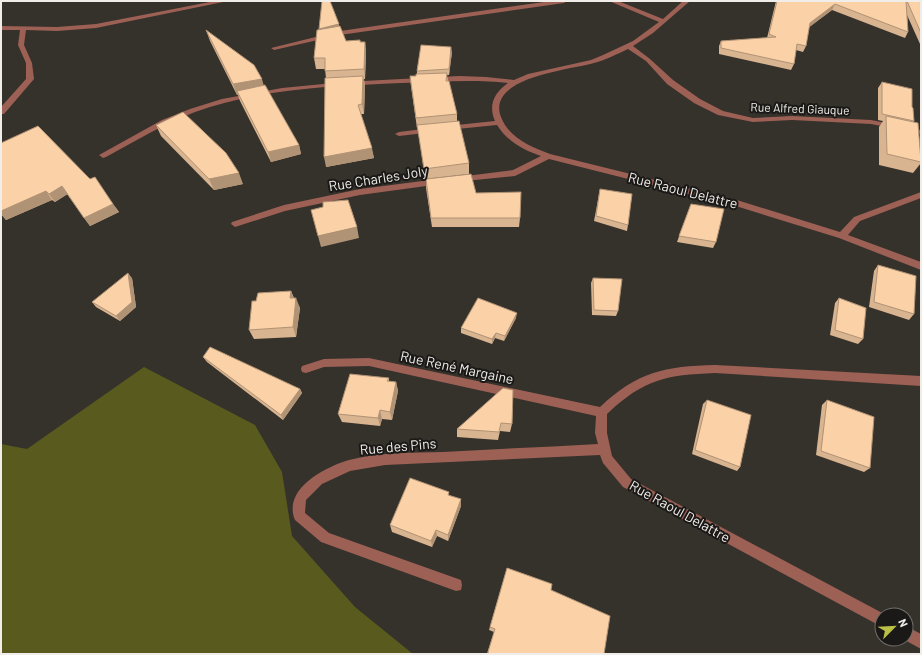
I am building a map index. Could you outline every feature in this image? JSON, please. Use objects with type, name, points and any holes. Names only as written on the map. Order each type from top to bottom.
[{"type":"street","points":[[1,28],[57,29],[96,26],[225,1]]},
{"type":"street","points":[[274,48],[340,33],[564,1]]},
{"type":"street","points":[[612,1],[663,21]]},
{"type":"street","points":[[399,134],[498,123],[493,107],[498,94],[513,82],[532,75],[594,61],[628,46],[663,21],[687,1]]},
{"type":"street","points":[[1,112],[30,79],[29,63],[21,45],[23,29]]},
{"type":"street","name":"Rue Alfred Giauque","points":[[628,46],[648,60],[670,82],[697,101],[721,113],[753,120],[792,118],[871,122],[921,132]]},
{"type":"street","points":[[103,155],[165,122],[223,103],[275,91],[373,82],[475,78],[513,82]]},
{"type":"street","name":"Rue Raoul Delattre","points":[[498,123],[508,135],[526,148],[548,156],[740,204],[842,236],[921,266]]},
{"type":"street","name":"Rue Charles Joly","points":[[235,224],[284,208],[360,192],[515,172],[548,156]]},
{"type":"street","points":[[842,236],[857,219],[921,195]]},
{"type":"street","name":"Rue René Margaine","points":[[306,369],[324,363],[369,362],[602,412]]},
{"type":"street","points":[[602,412],[616,397],[636,383],[656,375],[685,370],[715,369],[921,382]]},
{"type":"street","name":"Rue Raoul Delattre","points":[[602,412],[601,433],[607,459],[627,483],[874,616]]},
{"type":"street","name":"Rue des Pins","points":[[456,585],[325,538],[299,516],[300,497],[318,480],[349,466],[385,460],[605,449]]},
{"type":"shaded area","points":[[144,367],[255,425],[282,472],[292,536],[355,607],[413,654],[1,654],[1,444],[27,449]]},
{"type":"building","points":[[322,1],[330,1],[339,24],[319,29]]},
{"type":"building","points":[[777,1],[906,1],[908,32],[835,4],[810,23],[806,46],[797,44],[794,64],[721,48],[721,41],[776,37],[769,34]]},
{"type":"building","points":[[907,1],[921,2],[921,33]]},
{"type":"building","points":[[340,26],[346,41],[360,40],[360,42],[365,42],[364,69],[325,71],[325,58],[314,58],[317,30]]},
{"type":"building","points":[[206,30],[254,65],[262,79],[233,84]]},
{"type":"building","points":[[421,45],[451,47],[449,69],[417,71]]},
{"type":"building","points":[[447,73],[446,81],[449,81],[457,114],[416,118],[410,76],[416,76],[416,74]]},
{"type":"building","points":[[363,76],[362,104],[358,105],[372,148],[324,157],[325,78]]},
{"type":"building","points":[[882,82],[912,89],[914,121],[882,114]]},
{"type":"building","points":[[265,85],[299,145],[268,152],[237,91]]},
{"type":"building","points":[[183,112],[226,153],[239,173],[209,179],[156,125]]},
{"type":"building","points":[[886,116],[918,123],[921,162],[887,154]]},
{"type":"building","points":[[459,121],[469,163],[424,169],[417,125]]},
{"type":"building","points":[[38,126],[90,179],[95,177],[113,204],[84,218],[62,186],[49,194],[46,191],[1,211],[1,143]]},
{"type":"building","points":[[471,174],[476,193],[521,192],[520,218],[431,218],[426,179]]},
{"type":"building","points":[[600,189],[632,194],[628,225],[596,216]]},
{"type":"building","points":[[348,200],[357,227],[318,236],[311,210],[323,207],[323,202]]},
{"type":"building","points":[[691,204],[724,209],[716,242],[679,236]]},
{"type":"building","points":[[878,265],[916,276],[914,314],[874,302]]},
{"type":"building","points":[[128,273],[132,302],[116,316],[92,302]]},
{"type":"building","points":[[593,278],[622,279],[618,311],[594,310]]},
{"type":"building","points":[[291,291],[290,298],[296,298],[293,327],[249,330],[252,301],[256,301],[258,293]]},
{"type":"building","points":[[478,298],[517,313],[505,336],[496,333],[492,339],[461,328]]},
{"type":"building","points":[[839,298],[866,308],[863,339],[835,330]]},
{"type":"building","points":[[210,347],[300,389],[281,415],[203,357]]},
{"type":"building","points":[[350,374],[389,378],[387,381],[396,382],[390,412],[380,410],[378,418],[338,414]]},
{"type":"building","points":[[503,388],[513,390],[512,424],[501,423],[499,432],[457,429]]},
{"type":"building","points":[[707,400],[751,415],[740,467],[695,450]]},
{"type":"building","points":[[827,400],[874,417],[870,468],[821,451]]},
{"type":"building","points":[[410,478],[449,492],[448,495],[461,499],[448,535],[436,530],[431,541],[390,525]]},
{"type":"building","points":[[507,568],[552,584],[551,590],[610,616],[604,654],[489,654],[488,652],[495,629],[490,627]]}]
